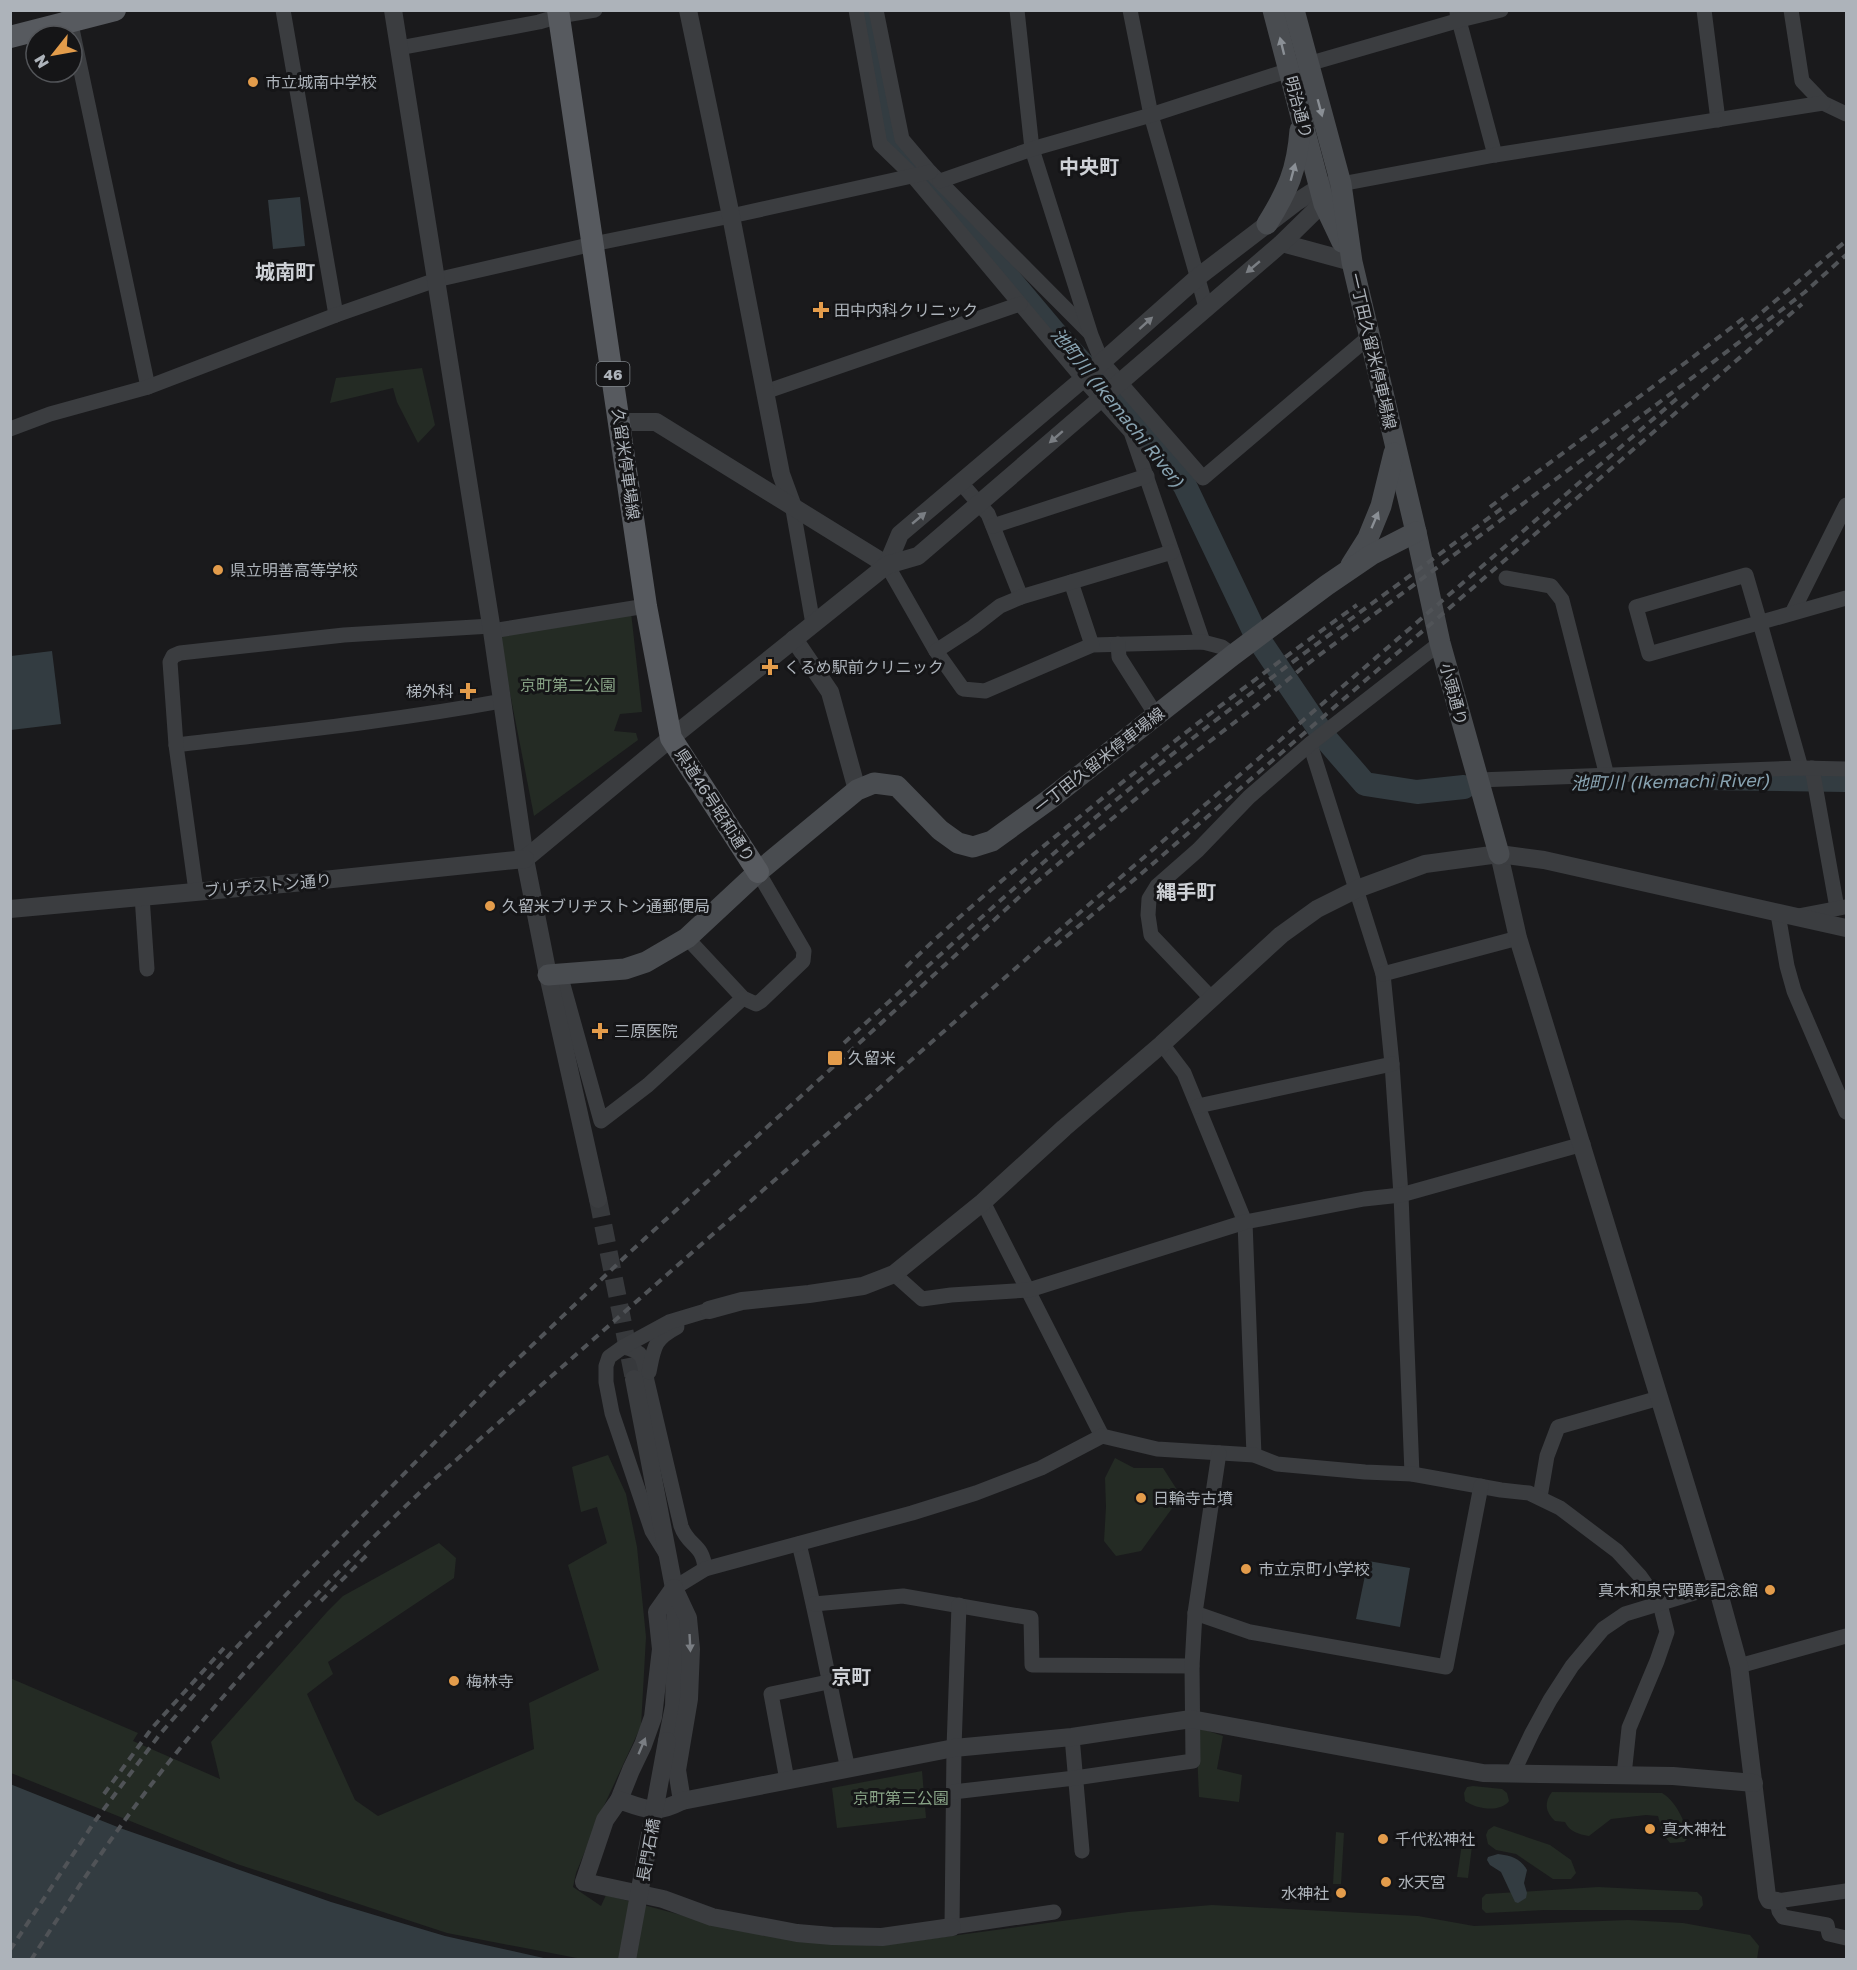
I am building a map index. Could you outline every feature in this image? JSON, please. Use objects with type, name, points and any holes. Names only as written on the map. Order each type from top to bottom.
[{"type":"main road","points":[[10,37],[69,16],[116,10]]},
{"type":"main road","name":"明治通り","points":[[1273,10],[1299,68],[1341,184]]},
{"type":"main road","name":"明治通り","points":[[1294,10],[1300,115],[1322,196]]},
{"type":"main road","name":"久留米停車場線","points":[[558,13],[646,606],[671,738]]},
{"type":"main road","points":[[1267,224],[1285,195],[1293,175],[1300,115]]},
{"type":"main road","name":"一丁田久留米停車場線","points":[[554,975],[626,969],[646,962],[687,938],[758,872],[857,790],[874,783],[897,786],[940,830],[958,843],[973,847],[992,841],[1237,652],[1371,555],[1416,531],[1352,262],[1341,184]]},
{"type":"main road","name":"一丁田久留米停車場線","points":[[1322,196],[1352,262]]},
{"type":"main road","points":[[1348,571],[1368,538],[1381,506],[1396,447]]},
{"type":"main road","name":"小頭通り","points":[[1416,531],[1440,643],[1499,854]]},
{"type":"main road","name":"県道46号昭和通り","points":[[671,738],[758,872]]},
{"type":"street","points":[[283,10],[336,315]]},
{"type":"street","points":[[393,10],[525,859],[554,975],[598,1199]]},
{"type":"street","points":[[399,48],[539,22],[558,13],[595,10]]},
{"type":"street","points":[[688,10],[781,474],[792,504],[813,624]]},
{"type":"street","points":[[856,10],[880,144],[912,175],[1083,379],[1131,432],[1203,642]]},
{"type":"street","points":[[876,10],[902,139],[935,177],[1091,335]]},
{"type":"street","points":[[1017,10],[1032,149],[1091,335],[1102,362],[1203,478],[1370,336]]},
{"type":"street","points":[[1130,10],[1150,115],[1206,307]]},
{"type":"street","points":[[10,429],[50,414],[148,387],[336,315],[436,280],[912,175],[935,177],[1150,115],[1458,15],[1501,10]]},
{"type":"street","points":[[1704,10],[1718,120]]},
{"type":"street","points":[[1791,10],[1802,81],[1823,103],[1846,114]]},
{"type":"street","points":[[1458,15],[1495,155]]},
{"type":"street","points":[[69,16],[148,387]]},
{"type":"street","points":[[525,859],[671,738],[887,565],[918,556],[1282,243],[1322,196],[1341,184],[1495,155],[1823,103]]},
{"type":"street","points":[[887,565],[900,534],[1083,379],[1198,277],[1295,203],[1322,196]]},
{"type":"street","points":[[1282,243],[1352,262]]},
{"type":"street","points":[[765,392],[1020,304]]},
{"type":"street","points":[[620,422],[656,422],[792,504],[887,565],[936,651],[963,688],[985,691],[1092,645],[1203,642],[1237,652]]},
{"type":"street","points":[[993,525],[1147,476]]},
{"type":"street","points":[[961,483],[988,514],[1021,597]]},
{"type":"street","points":[[1792,614],[1846,505]]},
{"type":"street","points":[[936,651],[1000,606],[1021,597],[1172,552]]},
{"type":"street","points":[[1787,915],[1842,907],[1806,768],[1760,623],[1746,574],[1636,607],[1649,654],[1760,623],[1792,614],[1846,598]]},
{"type":"street","points":[[1506,578],[1551,586],[1562,600],[1607,776]]},
{"type":"street","points":[[1071,582],[1092,645]]},
{"type":"street","points":[[196,891],[176,745],[170,662],[173,656],[180,653],[344,635],[491,629],[646,606]]},
{"type":"street","points":[[795,639],[830,692],[857,790]]},
{"type":"street","points":[[1212,999],[1152,935],[1148,915],[1149,899],[1156,886],[1198,850],[1249,797],[1310,744],[1440,643]]},
{"type":"street","points":[[1118,645],[1119,657],[1156,715]]},
{"type":"street","points":[[176,745],[392,720],[502,701]]},
{"type":"street","points":[[1310,744],[1383,974],[1401,1195],[1412,1474]]},
{"type":"street","points":[[1478,780],[1806,768],[1846,769]]},
{"type":"street","points":[[1499,854],[1518,938],[1583,1144],[1717,1586],[1739,1666],[1767,1896],[1769,1900],[1777,1900],[1846,1891]]},
{"type":"street","points":[[669,1557],[652,1531],[612,1413],[606,1382],[606,1366],[609,1357],[622,1347],[669,1322],[709,1310],[742,1301],[863,1286],[894,1274],[983,1202],[1281,935],[1317,909],[1357,889],[1425,864],[1499,854],[1544,860],[1846,928]]},
{"type":"street","name":"ブリヂストン通り","points":[[10,909],[525,859]]},
{"type":"street","points":[[687,938],[743,998],[756,1004],[761,1001],[803,961],[804,951],[758,872]]},
{"type":"street","points":[[142,896],[147,969]]},
{"type":"street","points":[[1787,915],[1787,966],[1794,992],[1846,1112]]},
{"type":"street","points":[[1383,974],[1518,938]]},
{"type":"street","points":[[554,975],[601,1121],[648,1085],[743,998]]},
{"type":"street","points":[[1162,1044],[1184,1073],[1245,1222],[1254,1455]]},
{"type":"street","points":[[1198,1106],[1392,1065]]},
{"type":"street","points":[[894,1274],[922,1299],[1029,1290],[1245,1222],[1364,1199],[1401,1195],[1583,1144]]},
{"type":"street","points":[[983,1202],[1102,1436]]},
{"type":"street","points":[[705,1569],[704,1557],[699,1548],[684,1535],[641,1380],[654,1346],[667,1332],[709,1310]]},
{"type":"street","points":[[622,1347],[635,1349],[644,1359],[641,1380],[674,1588],[688,1618],[691,1649],[689,1699],[677,1770],[682,1801]]},
{"type":"street","points":[[1540,1497],[1547,1456],[1558,1427],[1659,1398]]},
{"type":"street","points":[[1054,1912],[882,1937],[832,1936],[797,1933],[712,1917],[663,1899],[584,1881],[605,1820],[620,1800],[653,1717],[661,1649],[657,1612],[674,1588],[705,1569],[976,1494],[1041,1468],[1102,1436],[1157,1449],[1254,1455],[1277,1464],[1412,1474],[1529,1493],[1540,1497],[1576,1519],[1617,1551],[1640,1576],[1660,1604],[1667,1632],[1629,1728],[1624,1775]]},
{"type":"street","points":[[953,1792],[1076,1778],[1193,1761],[1191,1719],[1195,1613],[1220,1453]]},
{"type":"street","points":[[1195,1613],[1250,1632],[1446,1668],[1481,1486]]},
{"type":"street","points":[[799,1544],[814,1604],[828,1682],[848,1769]]},
{"type":"street","points":[[1513,1773],[1550,1700],[1572,1666],[1603,1629],[1625,1614],[1717,1586]]},
{"type":"street","name":"長門石橋","points":[[627,1959],[674,1706],[676,1629],[674,1588]]},
{"type":"street","points":[[814,1604],[903,1596],[1031,1618],[1032,1665],[1192,1666]]},
{"type":"street","points":[[952,1927],[953,1792],[959,1605]]},
{"type":"street","points":[[1739,1666],[1846,1636]]},
{"type":"street","points":[[787,1780],[771,1694],[828,1682]]},
{"type":"street","points":[[620,1800],[645,1809],[665,1809],[682,1801],[954,1748],[1072,1737],[1191,1719],[1483,1773],[1673,1776],[1754,1782]]},
{"type":"street","points":[[1072,1737],[1082,1851]]},
{"type":"street","points":[[1777,1900],[1783,1917],[1827,1925],[1829,1934],[1846,1938]]},
{"type":"green space","points":[[422,368],[435,425],[418,443],[397,402],[393,388],[330,403],[336,378]]},
{"type":"green space","name":"京町第二公園","points":[[631,612],[642,712],[620,714],[614,731],[636,733],[638,740],[534,816],[499,637]]},
{"type":"green space","points":[[608,1455],[626,1494],[637,1547],[646,1637],[641,1726],[602,1810],[576,1873],[573,1887],[601,1906],[606,1895],[711,1923],[877,1946],[1128,1912],[1212,1905],[1418,1916],[1474,1926],[1628,1920],[1683,1923],[1750,1935],[1759,1946],[1757,1959],[582,1959],[447,1933],[237,1864],[11,1773],[10,1678],[138,1733],[133,1741],[220,1779],[211,1742],[327,1612],[343,1596],[439,1543],[456,1558],[454,1578],[328,1662],[333,1674],[307,1694],[355,1800],[378,1816],[534,1749],[529,1703],[599,1670],[568,1565],[607,1543],[597,1507],[581,1512],[572,1467]]},
{"type":"green space","points":[[1115,1458],[1134,1468],[1163,1468],[1181,1496],[1141,1551],[1116,1556],[1104,1541],[1105,1478]]},
{"type":"green space","points":[[1196,1727],[1223,1736],[1217,1769],[1242,1775],[1239,1802],[1199,1797]]},
{"type":"green space","name":"京町第三公園","points":[[922,1771],[926,1818],[837,1828],[832,1788]]},
{"type":"green space","points":[[1467,1787],[1502,1789],[1507,1793],[1509,1801],[1505,1805],[1494,1808],[1481,1808],[1470,1804],[1465,1801],[1464,1793]]},
{"type":"green space","points":[[1552,1792],[1662,1793],[1676,1806],[1689,1837],[1684,1842],[1670,1843],[1663,1834],[1658,1816],[1646,1815],[1611,1819],[1589,1836],[1578,1833],[1569,1828],[1565,1822],[1555,1821],[1549,1814],[1547,1803]]},
{"type":"green space","points":[[1494,1826],[1550,1845],[1571,1860],[1576,1873],[1571,1879],[1553,1879],[1516,1854],[1496,1850],[1488,1844],[1486,1835],[1488,1830]]},
{"type":"green space","points":[[1336,1832],[1344,1833],[1341,1884],[1333,1884]]},
{"type":"green space","points":[[1463,1837],[1473,1838],[1468,1878],[1457,1877]]},
{"type":"green space","points":[[1598,1887],[1697,1892],[1702,1897],[1703,1905],[1699,1910],[1544,1910],[1486,1913],[1482,1909],[1482,1898],[1486,1894]]},
{"type":"shaded area","points":[[300,197],[305,246],[273,249],[268,200]]},
{"type":"shaded area","points":[[52,651],[61,724],[11,730],[11,656]]},
{"type":"shaded area","points":[[1368,1561],[1410,1568],[1400,1627],[1356,1619]]},
{"type":"shaded area","points":[[10,1784],[120,1828],[331,1902],[445,1936],[548,1959],[11,1959]]},
{"type":"shaded area","points":[[1498,1854],[1515,1858],[1527,1870],[1524,1883],[1526,1898],[1518,1903],[1515,1902],[1501,1872],[1490,1865],[1487,1860],[1488,1857]]},
{"type":"waterway","name":"池町川 (Ikemachi River)","points":[[868,10],[889,132],[899,148],[1054,332],[1169,462],[1185,486],[1257,637],[1326,739],[1365,784],[1417,792],[1464,787]]},
{"type":"waterway","name":"池町川 (Ikemachi River)","points":[[1702,778],[1846,780]]},
{"type":"tunnel","points":[[598,1199],[634,1379]]},
{"type":"railway","points":[[1741,330],[1846,241]]},
{"type":"railway","points":[[10,1950],[95,1821],[160,1734],[232,1652],[501,1375],[628,1254],[1027,890],[1150,787],[1302,668],[1805,292],[1846,255]]},
{"type":"railway","points":[[1055,946],[1802,304]]},
{"type":"railway","points":[[1490,507],[1745,317]]},
{"type":"railway","points":[[31,1960],[110,1841],[192,1733],[290,1622],[431,1482],[1049,939],[1680,396]]},
{"type":"railway","points":[[844,1043],[1026,877],[1139,781],[1274,676],[1505,506]]},
{"type":"railway","points":[[906,967],[990,891],[1112,790],[1357,605]]},
{"type":"railway","points":[[321,1601],[368,1554]]},
{"type":"railway","points":[[104,1794],[152,1728],[224,1648]]},
{"type":"place","name":"市立城南中学校","points":[[253,82]]},
{"type":"place","name":"田中内科クリニック","points":[[821,310]]},
{"type":"place","name":"県立明善高等学校","points":[[218,570]]},
{"type":"place","name":"くるめ駅前クリニック","points":[[770,667]]},
{"type":"place","name":"梯外科","points":[[468,691]]},
{"type":"place","name":"久留米ブリヂストン通郵便局","points":[[490,906]]},
{"type":"place","name":"三原医院","points":[[600,1031]]},
{"type":"place","name":"久留米","points":[[835,1058]]},
{"type":"place","name":"日輪寺古墳","points":[[1141,1498]]},
{"type":"place","name":"市立京町小学校","points":[[1246,1569]]},
{"type":"place","name":"真木和泉守顕彰記念館","points":[[1770,1590]]},
{"type":"place","name":"梅林寺","points":[[454,1681]]},
{"type":"place","name":"真木神社","points":[[1650,1829]]},
{"type":"place","name":"千代松神社","points":[[1383,1839]]},
{"type":"place","name":"水天宮","points":[[1386,1882]]},
{"type":"place","name":"水神社","points":[[1341,1893]]},
{"type":"district","name":"中央町","points":[[1089,166]]},
{"type":"district","name":"城南町","points":[[285,271]]},
{"type":"district","name":"縄手町","points":[[1186,891]]},
{"type":"district","name":"京町","points":[[851,1676]]}]
